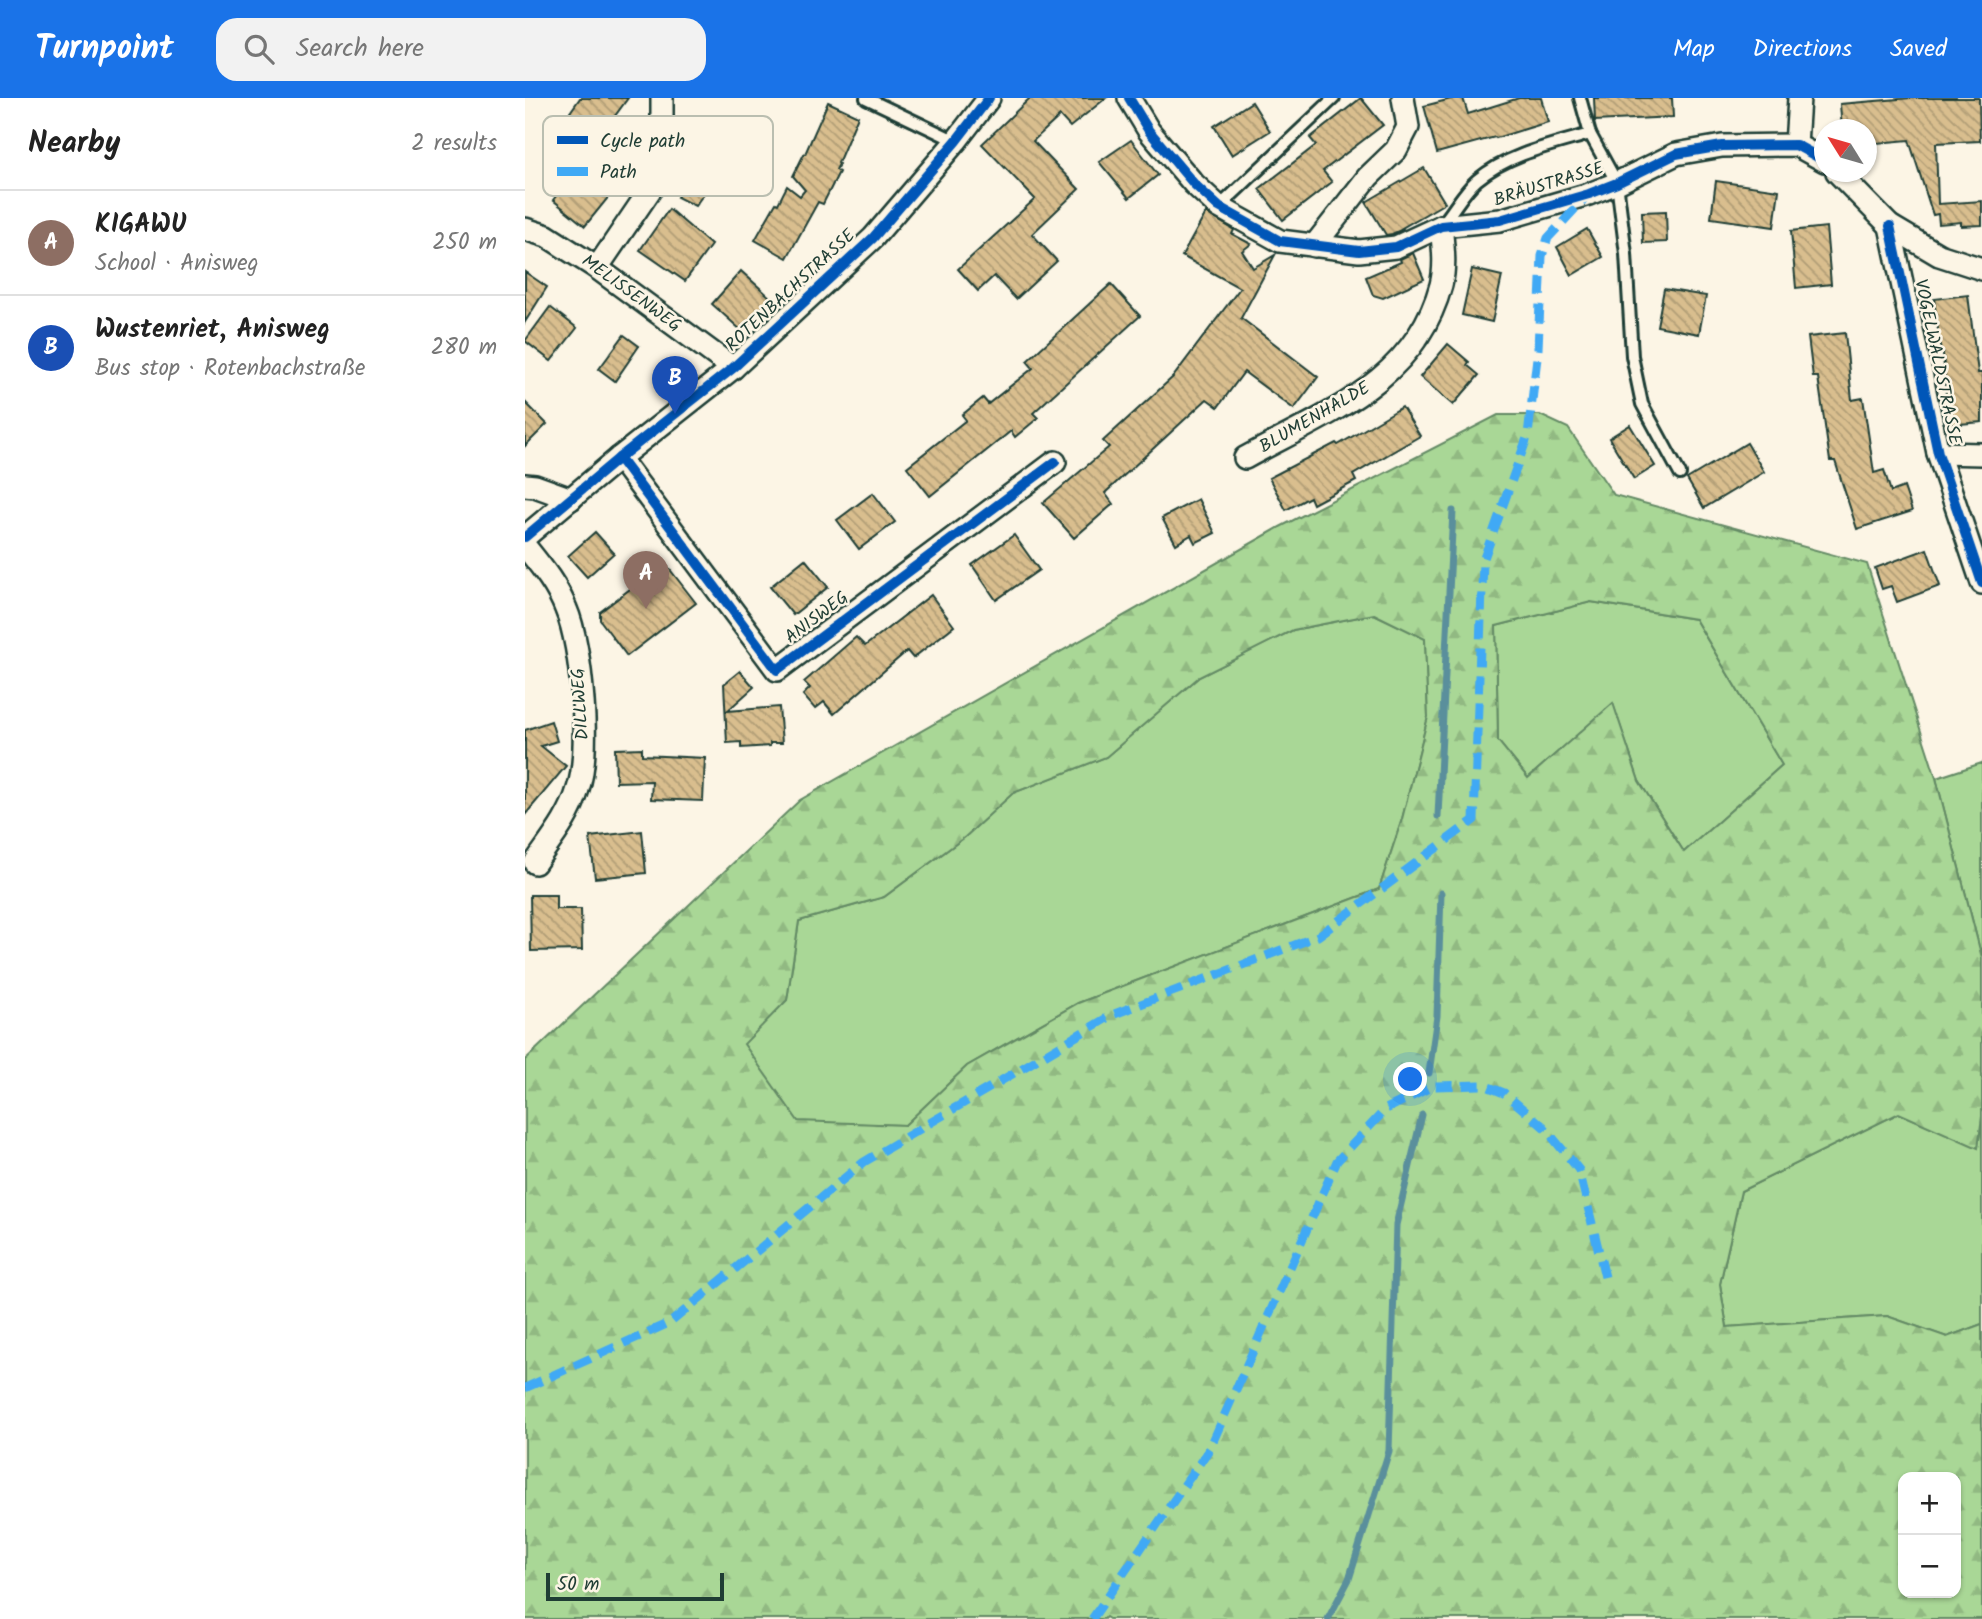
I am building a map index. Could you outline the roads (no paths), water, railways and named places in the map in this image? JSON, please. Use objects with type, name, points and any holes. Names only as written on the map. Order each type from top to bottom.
[{"type":"street","points":[[662,98],[662,116]]},
{"type":"street","name":"ROTENBACHSTRASSE","points":[[525,537],[733,368],[873,238],[989,98]]},
{"type":"street","name":"BRÄUSTRASSE","points":[[1129,98],[1149,131],[1194,184],[1219,207],[1280,241],[1359,251],[1396,247],[1441,226],[1500,220],[1589,194],[1676,153],[1722,146],[1796,145],[1814,155]]},
{"type":"street","points":[[1314,246],[1368,177],[1396,150],[1408,127],[1403,98]]},
{"type":"street","points":[[1796,145],[1799,98]]},
{"type":"street","points":[[1847,182],[1890,226],[1939,255],[1982,269]]},
{"type":"street","points":[[597,268],[646,196]]},
{"type":"street","name":"BLUMENHALDE","points":[[1245,458],[1352,400],[1378,382],[1412,347],[1429,318],[1441,283],[1441,226]]},
{"type":"street","name":"VOGELWALDSTRASSE","points":[[1890,226],[1938,453],[1982,583]]},
{"type":"street","name":"MELISSENWEG","points":[[525,229],[547,236],[597,268],[733,368]]},
{"type":"street","points":[[1938,453],[1982,454]]},
{"type":"street","name":"ANISWEG","points":[[619,458],[777,670],[1055,461]]},
{"type":"street","points":[[525,485],[571,499]]},
{"type":"street","name":"DILLWEG","points":[[525,546],[554,584],[567,609],[575,639],[581,681],[583,728],[584,765],[579,788],[570,812],[535,863]]},
{"type":"lane","points":[[866,98],[956,141]]},
{"type":"lane","points":[[1219,207],[1334,98]]},
{"type":"lane","points":[[1580,98],[1590,134],[1617,183],[1626,254],[1633,356],[1642,404],[1680,474]]},
{"type":"lane","points":[[1441,226],[1476,181],[1501,164],[1590,134]]},
{"type":"waterway","points":[[1438,816],[1453,511]]},
{"type":"waterway","points":[[1429,1073],[1437,1016],[1441,893]]},
{"type":"waterway","points":[[1328,1619],[1349,1579],[1389,1451],[1396,1225],[1422,1115]]},
{"type":"place","name":"Wustenriet, Anisweg","points":[[675,414]]},
{"type":"place","name":"KIGAWU","points":[[646,609]]}]
